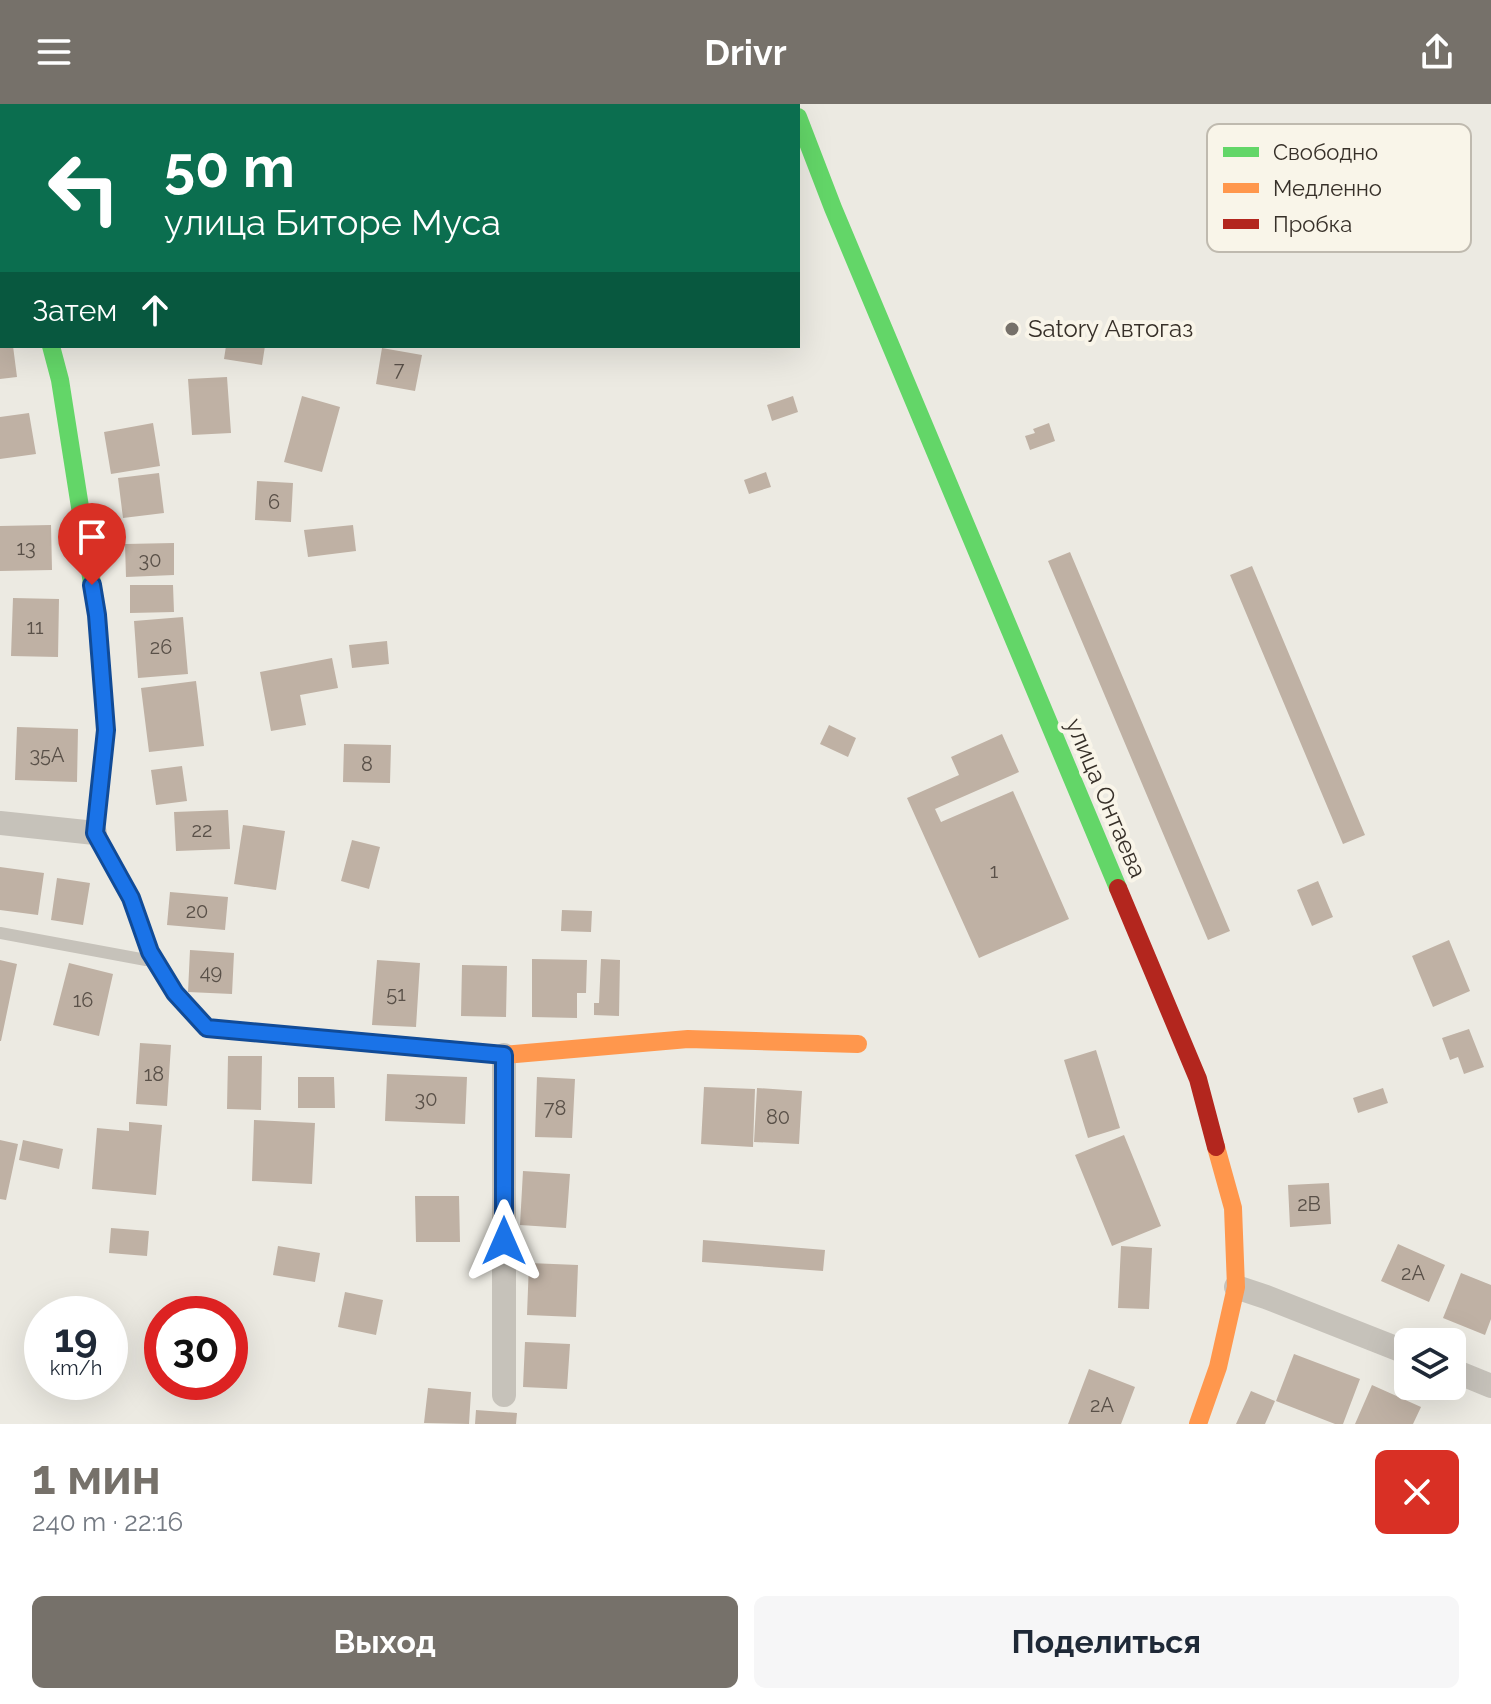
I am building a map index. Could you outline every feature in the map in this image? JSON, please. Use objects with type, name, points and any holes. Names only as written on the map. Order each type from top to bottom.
[{"type":"main road","name":"улица Онтаева","points":[[800,122],[833,208],[1198,1079],[1233,1208],[1236,1287],[1218,1367],[1198,1424]]},
{"type":"main road","points":[[52,348],[60,380],[97,615],[106,730],[95,833],[131,898],[153,957],[175,993],[207,1028],[504,1055],[688,1039],[858,1044]]},
{"type":"street","points":[[0,823],[95,833]]},
{"type":"street","points":[[504,1055],[504,1395]]},
{"type":"street","points":[[1236,1287],[1394,1347]]},
{"type":"street","points":[[1466,1376],[1491,1386]]},
{"type":"lane","points":[[0,933],[153,957]]},
{"type":"building","points":[[0,348],[13,348],[17,377],[0,379]]},
{"type":"building","points":[[226,348],[265,348],[262,365],[224,359]]},
{"type":"building","points":[[382,348],[422,355],[415,391],[376,384]]},
{"type":"building","points":[[227,377],[231,433],[192,435],[188,379]]},
{"type":"building","points":[[302,396],[340,407],[322,472],[284,462]]},
{"type":"building","points":[[793,396],[798,412],[772,421],[767,405]]},
{"type":"building","points":[[29,413],[36,454],[0,459],[0,417]]},
{"type":"building","points":[[153,423],[160,466],[111,474],[104,432]]},
{"type":"building","points":[[1049,423],[1055,441],[1030,450],[1025,436]]},
{"type":"building","points":[[766,472],[771,487],[749,494],[744,480]]},
{"type":"building","points":[[159,473],[164,513],[123,518],[118,478]]},
{"type":"building","points":[[257,481],[293,483],[291,522],[255,520]]},
{"type":"building","points":[[51,525],[52,570],[0,571],[0,526]]},
{"type":"building","points":[[353,525],[356,551],[308,557],[304,530]]},
{"type":"building","points":[[174,543],[174,575],[126,577],[125,544]]},
{"type":"building","points":[[1070,552],[1230,931],[1208,940],[1048,561]]},
{"type":"building","points":[[1252,566],[1365,835],[1343,844],[1230,575]]},
{"type":"building","points":[[130,585],[173,585],[174,612],[130,613]]},
{"type":"building","points":[[13,598],[59,599],[58,657],[11,656]]},
{"type":"building","points":[[183,617],[188,674],[138,678],[134,621]]},
{"type":"building","points":[[387,641],[389,664],[352,668],[349,645]]},
{"type":"building","points":[[332,658],[338,688],[300,695],[306,725],[271,731],[260,672]]},
{"type":"building","points":[[196,681],[204,746],[149,752],[141,688]]},
{"type":"building","points":[[829,725],[856,738],[848,757],[820,744]]},
{"type":"building","points":[[17,727],[78,729],[77,782],[15,780]]},
{"type":"building","points":[[1002,734],[1019,772],[935,809],[941,822],[1013,791],[1069,919],[979,958],[907,798],[959,775],[951,757]]},
{"type":"building","points":[[344,744],[391,745],[390,783],[343,782]]},
{"type":"building","points":[[182,766],[187,801],[156,805],[151,770]]},
{"type":"building","points":[[228,810],[230,849],[176,851],[174,812]]},
{"type":"building","points":[[243,825],[285,831],[276,890],[234,884]]},
{"type":"building","points":[[352,840],[380,847],[369,889],[341,881]]},
{"type":"building","points":[[0,867],[44,873],[38,915],[0,910]]},
{"type":"building","points":[[57,878],[90,883],[83,925],[51,920]]},
{"type":"building","points":[[1318,881],[1333,917],[1312,926],[1297,890]]},
{"type":"building","points":[[170,892],[228,897],[225,930],[167,925]]},
{"type":"building","points":[[562,910],[592,911],[591,932],[561,931]]},
{"type":"building","points":[[1449,940],[1470,991],[1433,1007],[1412,956]]},
{"type":"building","points":[[190,950],[234,953],[232,994],[188,992]]},
{"type":"building","points":[[532,959],[587,960],[586,993],[577,993],[577,1018],[532,1017]]},
{"type":"building","points":[[601,959],[620,960],[619,1016],[594,1015],[594,1003],[599,1003]]},
{"type":"building","points":[[0,960],[17,964],[1,1041],[0,1041]]},
{"type":"building","points":[[377,960],[420,963],[416,1027],[372,1025]]},
{"type":"building","points":[[69,963],[113,974],[99,1036],[53,1025]]},
{"type":"building","points":[[462,965],[507,966],[506,1017],[461,1016]]},
{"type":"building","points":[[1469,1029],[1484,1067],[1464,1074],[1458,1057],[1450,1060],[1442,1038]]},
{"type":"building","points":[[140,1043],[171,1045],[167,1106],[136,1104]]},
{"type":"building","points":[[1096,1050],[1120,1128],[1088,1138],[1064,1060]]},
{"type":"building","points":[[228,1056],[262,1056],[261,1110],[227,1109]]},
{"type":"building","points":[[387,1074],[467,1077],[465,1124],[385,1121]]},
{"type":"building","points":[[298,1077],[334,1077],[335,1108],[298,1108]]},
{"type":"building","points":[[537,1077],[575,1079],[572,1138],[535,1137]]},
{"type":"building","points":[[704,1087],[755,1089],[753,1147],[701,1144]]},
{"type":"building","points":[[757,1088],[802,1091],[799,1144],[754,1142]]},
{"type":"building","points":[[1383,1088],[1388,1103],[1358,1113],[1353,1098]]},
{"type":"building","points":[[254,1120],[315,1123],[312,1184],[252,1181]]},
{"type":"building","points":[[129,1122],[162,1125],[156,1195],[92,1189],[97,1128],[129,1131]]},
{"type":"building","points":[[1124,1135],[1161,1226],[1112,1246],[1075,1155]]},
{"type":"building","points":[[0,1140],[18,1144],[6,1200],[0,1199]]},
{"type":"building","points":[[23,1140],[63,1149],[59,1169],[19,1160]]},
{"type":"building","points":[[523,1171],[570,1174],[566,1228],[520,1225]]},
{"type":"building","points":[[1329,1183],[1331,1224],[1290,1227],[1288,1185]]},
{"type":"building","points":[[415,1196],[459,1196],[460,1242],[416,1242]]},
{"type":"building","points":[[111,1228],[149,1231],[147,1256],[109,1253]]},
{"type":"building","points":[[703,1240],[825,1250],[823,1271],[702,1262]]},
{"type":"building","points":[[1398,1244],[1445,1265],[1429,1302],[1381,1281]]},
{"type":"building","points":[[278,1246],[320,1253],[315,1282],[273,1275]]},
{"type":"building","points":[[1121,1246],[1152,1248],[1149,1309],[1118,1308]]},
{"type":"building","points":[[529,1263],[578,1265],[576,1317],[527,1315]]},
{"type":"building","points":[[1461,1273],[1491,1285],[1491,1319],[1485,1335],[1443,1318]]},
{"type":"building","points":[[345,1292],[383,1300],[376,1335],[338,1327]]},
{"type":"building","points":[[525,1342],[570,1344],[567,1389],[523,1387]]},
{"type":"building","points":[[1294,1354],[1360,1379],[1343,1424],[1335,1424],[1276,1401]]},
{"type":"building","points":[[1089,1369],[1135,1387],[1121,1424],[1068,1424]]},
{"type":"building","points":[[1372,1385],[1394,1395],[1394,1400],[1405,1400],[1421,1407],[1413,1424],[1355,1424]]},
{"type":"building","points":[[428,1388],[471,1392],[469,1424],[424,1423]]},
{"type":"building","points":[[1251,1391],[1275,1401],[1265,1424],[1236,1424]]},
{"type":"building","points":[[476,1410],[517,1413],[516,1424],[475,1424]]},
{"type":"traffic: fast","points":[[800,122],[833,208],[1118,888]]},
{"type":"traffic: fast","points":[[52,348],[60,380],[97,615],[106,730],[95,833],[131,898],[150,952],[175,993],[207,1028],[454,1050]]},
{"type":"traffic: slow","points":[[454,1050],[504,1055],[688,1039],[858,1044]]},
{"type":"traffic: slow","points":[[1198,1424],[1218,1367],[1236,1287],[1233,1208],[1216,1147]]},
{"type":"traffic: jam","points":[[1118,888],[1198,1079],[1216,1147]]},
{"type":"place","name":"Satory Автогаз","points":[[1012,329]]},
{"type":"route","points":[[92,585],[106,730],[95,833],[131,898],[150,952],[175,993],[207,1028],[504,1055],[504,1241]]}]
